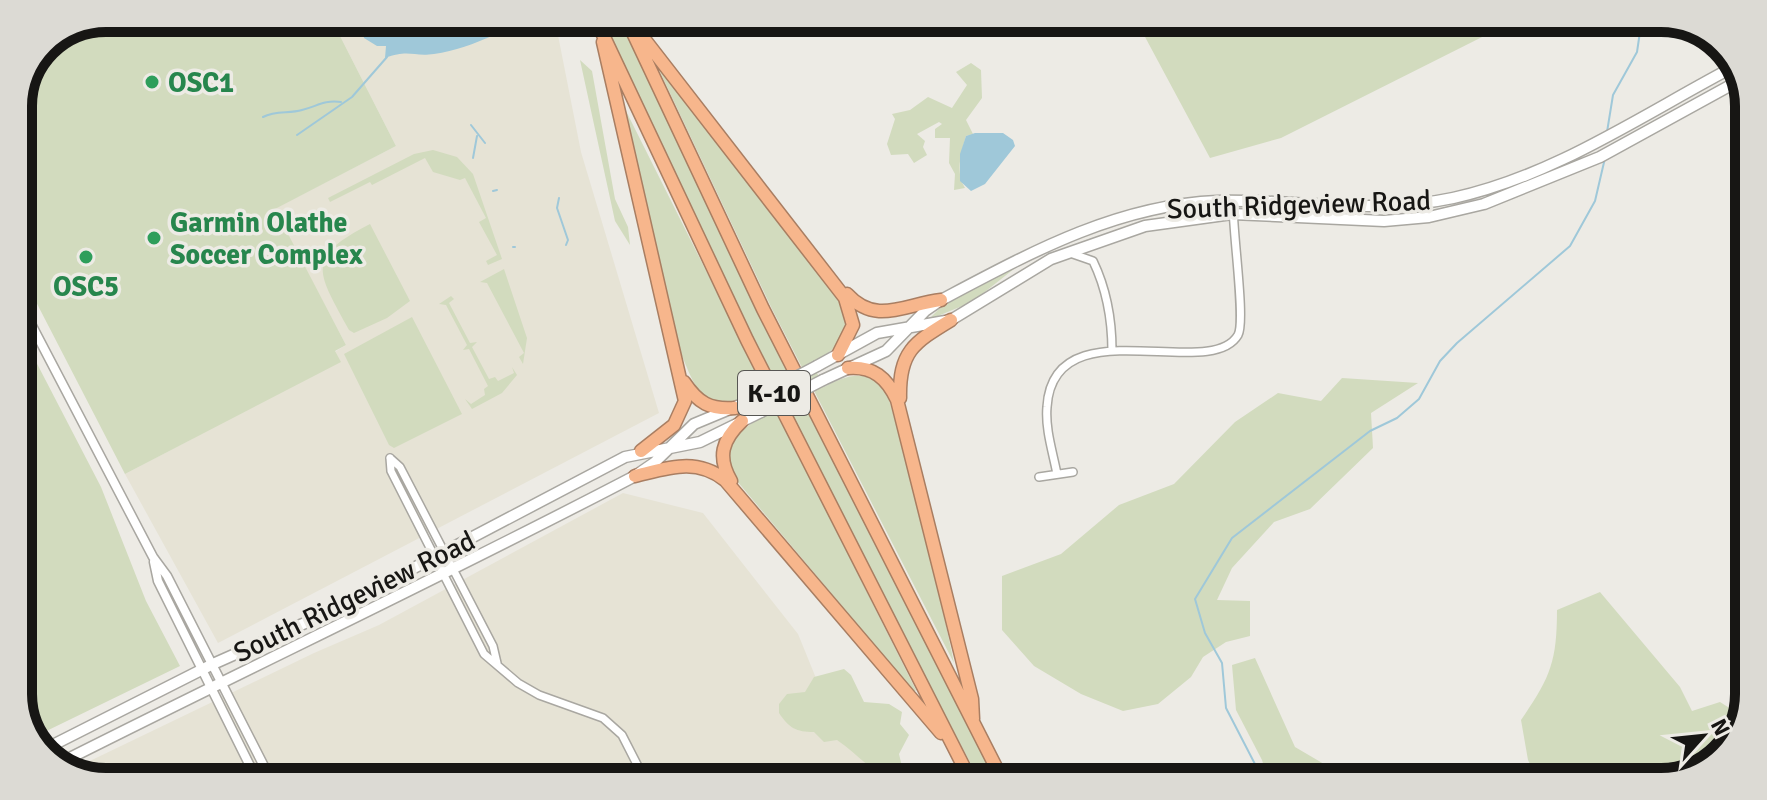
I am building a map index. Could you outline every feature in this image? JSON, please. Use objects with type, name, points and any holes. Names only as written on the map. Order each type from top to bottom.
[{"type":"highway","points":[[600,32],[685,401],[674,425],[641,451]]},
{"type":"highway","name":"K-10","points":[[602,32],[740,325],[965,768]]},
{"type":"highway","name":"K-10","points":[[635,32],[763,309],[996,768]]},
{"type":"highway","points":[[638,32],[848,296],[868,311],[898,311],[919,303],[941,300]]},
{"type":"highway","points":[[822,264],[852,316],[851,336],[838,355]]},
{"type":"highway","points":[[951,320],[922,337],[906,355],[899,383],[903,417],[972,699],[973,723]]},
{"type":"highway","points":[[848,368],[867,369],[887,381],[903,417]]},
{"type":"highway","points":[[679,372],[691,393],[705,405],[718,410],[735,408]]},
{"type":"highway","points":[[742,421],[728,436],[722,457],[724,469],[744,500]]},
{"type":"highway","points":[[635,476],[677,465],[699,466],[715,473],[744,500],[956,750]]},
{"type":"main road","name":"South Ridgeview Road","points":[[53,745],[213,664],[332,611],[641,451],[700,442],[886,351],[941,300],[1085,229],[1147,210],[1233,201],[1384,207],[1464,195],[1524,175],[1567,156],[1726,71]]},
{"type":"main road","name":"South Ridgeview Road","points":[[69,758],[454,570],[635,476],[694,424],[754,399],[867,337],[951,320],[1066,252],[1164,222],[1232,214],[1384,221],[1467,209],[1565,172],[1732,84]]},
{"type":"main road","points":[[1464,195],[1467,209]]},
{"type":"main road","points":[[1080,247],[1085,229]]},
{"type":"street","points":[[1057,474],[1047,415],[1052,386],[1065,368],[1081,357],[1112,351],[1210,353],[1235,339],[1243,312],[1236,274],[1233,201]]},
{"type":"street","points":[[1098,240],[1093,261],[1108,301],[1112,351]]},
{"type":"street","points":[[1066,252],[1093,261]]},
{"type":"street","points":[[32,326],[153,557],[167,576],[265,768]]},
{"type":"street","points":[[497,663],[493,646],[445,552],[400,467],[390,458],[391,471],[484,654],[518,683],[539,695],[603,718],[622,735],[639,768]]},
{"type":"street","points":[[1039,477],[1073,472]]},
{"type":"street","points":[[153,557],[158,581],[251,768]]},
{"type":"shaded area","points":[[340,32],[557,32],[581,152],[659,413],[218,643],[125,474],[192,439],[346,345],[274,209],[396,146]]},
{"type":"shaded area","points":[[623,493],[703,513],[798,634],[838,732],[884,768],[106,768],[83,764],[379,625]]},
{"type":"green space","name":"Garmin Olathe Soccer Complex","points":[[340,32],[396,146],[275,209],[346,345],[335,351],[341,362],[125,474],[32,294],[32,101],[38,77],[44,65],[65,44],[91,33]]},
{"type":"green space","points":[[609,32],[626,32],[759,315],[989,768],[973,768],[718,268]]},
{"type":"green space","points":[[1142,32],[1492,32],[1281,138],[1210,158]]},
{"type":"green space","points":[[580,60],[592,71],[615,199],[628,227],[630,245],[615,221]]},
{"type":"green space","points":[[971,63],[981,70],[982,98],[966,120],[973,134],[966,136],[961,156],[960,176],[965,188],[954,190],[955,174],[949,163],[950,138],[935,138],[935,129],[942,124],[939,122],[917,134],[925,141],[923,147],[927,155],[914,163],[908,154],[891,155],[887,144],[895,119],[892,114],[910,110],[928,97],[952,108],[967,85],[956,72]]},
{"type":"green space","points":[[662,68],[794,233],[838,298],[846,318],[844,333],[831,351],[812,363],[824,387],[850,376],[867,377],[888,396],[926,530],[954,663],[772,309],[659,70]]},
{"type":"green space","points":[[624,107],[916,690],[914,692],[737,481],[730,449],[744,429],[764,416],[753,393],[736,400],[713,401],[704,396],[692,378],[680,351]]},
{"type":"green space","points":[[433,150],[457,157],[473,174],[502,259],[488,265],[486,261],[497,255],[479,222],[486,218],[465,178],[460,180],[433,172],[425,158],[372,185],[370,182],[330,202],[328,198],[414,154]]},
{"type":"green space","points":[[370,224],[410,301],[387,318],[354,333],[349,330],[330,293],[323,268],[326,257],[334,247]]},
{"type":"green space","points":[[1019,265],[972,302],[928,320],[943,305]]},
{"type":"green space","points":[[504,269],[527,338],[523,364],[519,357],[524,353],[487,283],[480,282]]},
{"type":"green space","points":[[451,296],[454,299],[449,303],[470,343],[477,342],[472,347],[489,379],[495,377],[498,381],[514,373],[512,367],[517,375],[502,393],[472,409],[465,399],[471,404],[485,395],[484,389],[488,386],[469,349],[463,350],[467,345],[446,305],[439,304]]},
{"type":"green space","points":[[412,317],[462,414],[394,448],[389,445],[344,354]]},
{"type":"green space","points":[[32,354],[101,487],[146,601],[180,666],[43,733],[40,727],[32,699]]},
{"type":"green space","points":[[1342,378],[1418,383],[1371,413],[1373,448],[1310,509],[1274,522],[1232,568],[1217,600],[1250,601],[1250,636],[1226,642],[1203,657],[1191,677],[1158,704],[1123,711],[1081,694],[1034,666],[1002,630],[1002,576],[1061,554],[1119,505],[1174,484],[1235,422],[1278,393],[1321,401]]},
{"type":"green space","points":[[1600,592],[1680,687],[1692,711],[1720,702],[1733,711],[1717,743],[1702,756],[1671,767],[1532,768],[1521,720],[1550,669],[1557,610]]},
{"type":"green space","points":[[1255,658],[1295,747],[1331,768],[1264,768],[1236,710],[1232,665]]},
{"type":"green space","points":[[844,669],[851,675],[864,702],[889,704],[902,712],[900,724],[909,735],[899,754],[902,768],[872,768],[837,740],[824,742],[814,732],[802,731],[786,722],[779,713],[779,704],[787,694],[805,692],[814,677]]},
{"type":"water","points":[[363,32],[495,32],[494,35],[449,51],[385,58],[386,46],[377,46],[364,38]]},
{"type":"water","points":[[1003,133],[1013,140],[1015,146],[985,184],[971,191],[960,181],[960,154],[966,136]]},
{"type":"waterway","points":[[1607,132],[1613,95],[1637,52],[1640,32]]},
{"type":"waterway","points":[[297,135],[352,97],[387,57]]},
{"type":"waterway","points":[[263,117],[341,102]]},
{"type":"waterway","points":[[471,125],[485,143]]},
{"type":"waterway","points":[[473,158],[477,136]]},
{"type":"waterway","points":[[1257,768],[1226,708],[1222,663],[1205,633],[1195,599],[1232,538],[1370,431],[1397,418],[1419,399],[1440,361],[1457,343],[1570,246],[1595,201],[1605,158]]},
{"type":"waterway","points":[[493,191],[497,190]]},
{"type":"waterway","points":[[559,198],[557,208],[568,240],[566,245]]},
{"type":"place","name":"OSC1","points":[[152,82]]},
{"type":"place","name":"Garmin Olathe Soccer Complex","points":[[154,238]]},
{"type":"place","name":"OSC5","points":[[86,257]]}]
